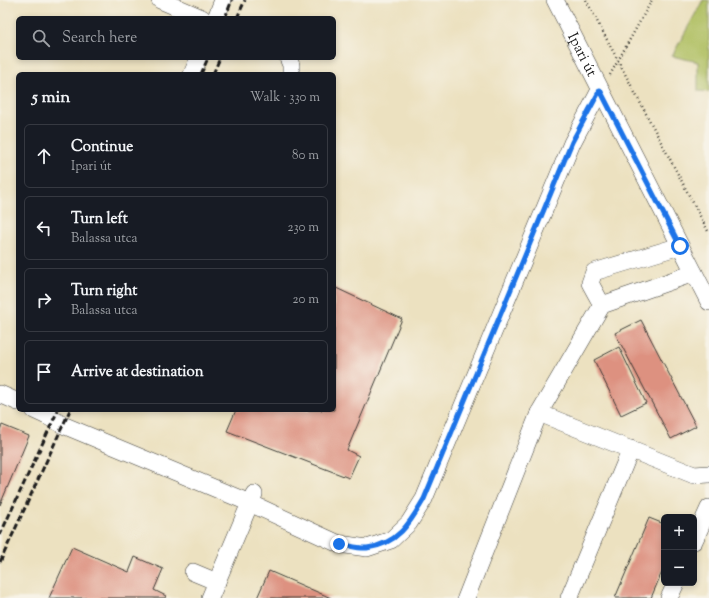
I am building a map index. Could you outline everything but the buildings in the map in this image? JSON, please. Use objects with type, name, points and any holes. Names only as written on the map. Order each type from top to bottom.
[{"type":"street","points":[[160,0],[208,16]]},
{"type":"street","points":[[215,16],[223,0]]},
{"type":"street","name":"Ipari út","points":[[555,0],[709,302]]},
{"type":"street","points":[[193,72],[198,60]]},
{"type":"street","points":[[289,60],[291,65],[291,72]]},
{"type":"street","points":[[43,412],[108,444],[141,450],[252,498],[339,544],[367,548],[391,540],[409,523],[424,499],[572,142],[600,90]]},
{"type":"street","points":[[602,305],[590,283],[594,272],[680,246]]},
{"type":"street","points":[[466,598],[539,413],[602,305],[694,273]]},
{"type":"street","points":[[0,394],[16,401]]},
{"type":"street","points":[[539,413],[631,448],[694,475],[709,474]]},
{"type":"street","points":[[569,598],[631,448]]},
{"type":"street","points":[[210,598],[252,498]]},
{"type":"street","points":[[697,535],[709,508]]},
{"type":"street","points":[[194,572],[217,582]]},
{"type":"street","points":[[669,598],[675,586]]},
{"type":"path","points":[[586,0],[709,233]]},
{"type":"path","points":[[600,90],[652,0]]},
{"type":"green space","points":[[703,0],[709,0],[709,92],[698,91],[698,62],[672,56]]},
{"type":"railway","points":[[226,16],[232,0]]},
{"type":"railway","points":[[238,16],[245,0]]},
{"type":"railway","points":[[202,72],[207,60]]},
{"type":"railway","points":[[214,72],[219,60]]},
{"type":"railway","points":[[0,535],[57,412]]},
{"type":"railway","points":[[0,562],[69,412]]},
{"type":"route","points":[[339,544],[367,548],[391,540],[409,523],[424,499],[572,142],[600,90],[680,246]]}]
